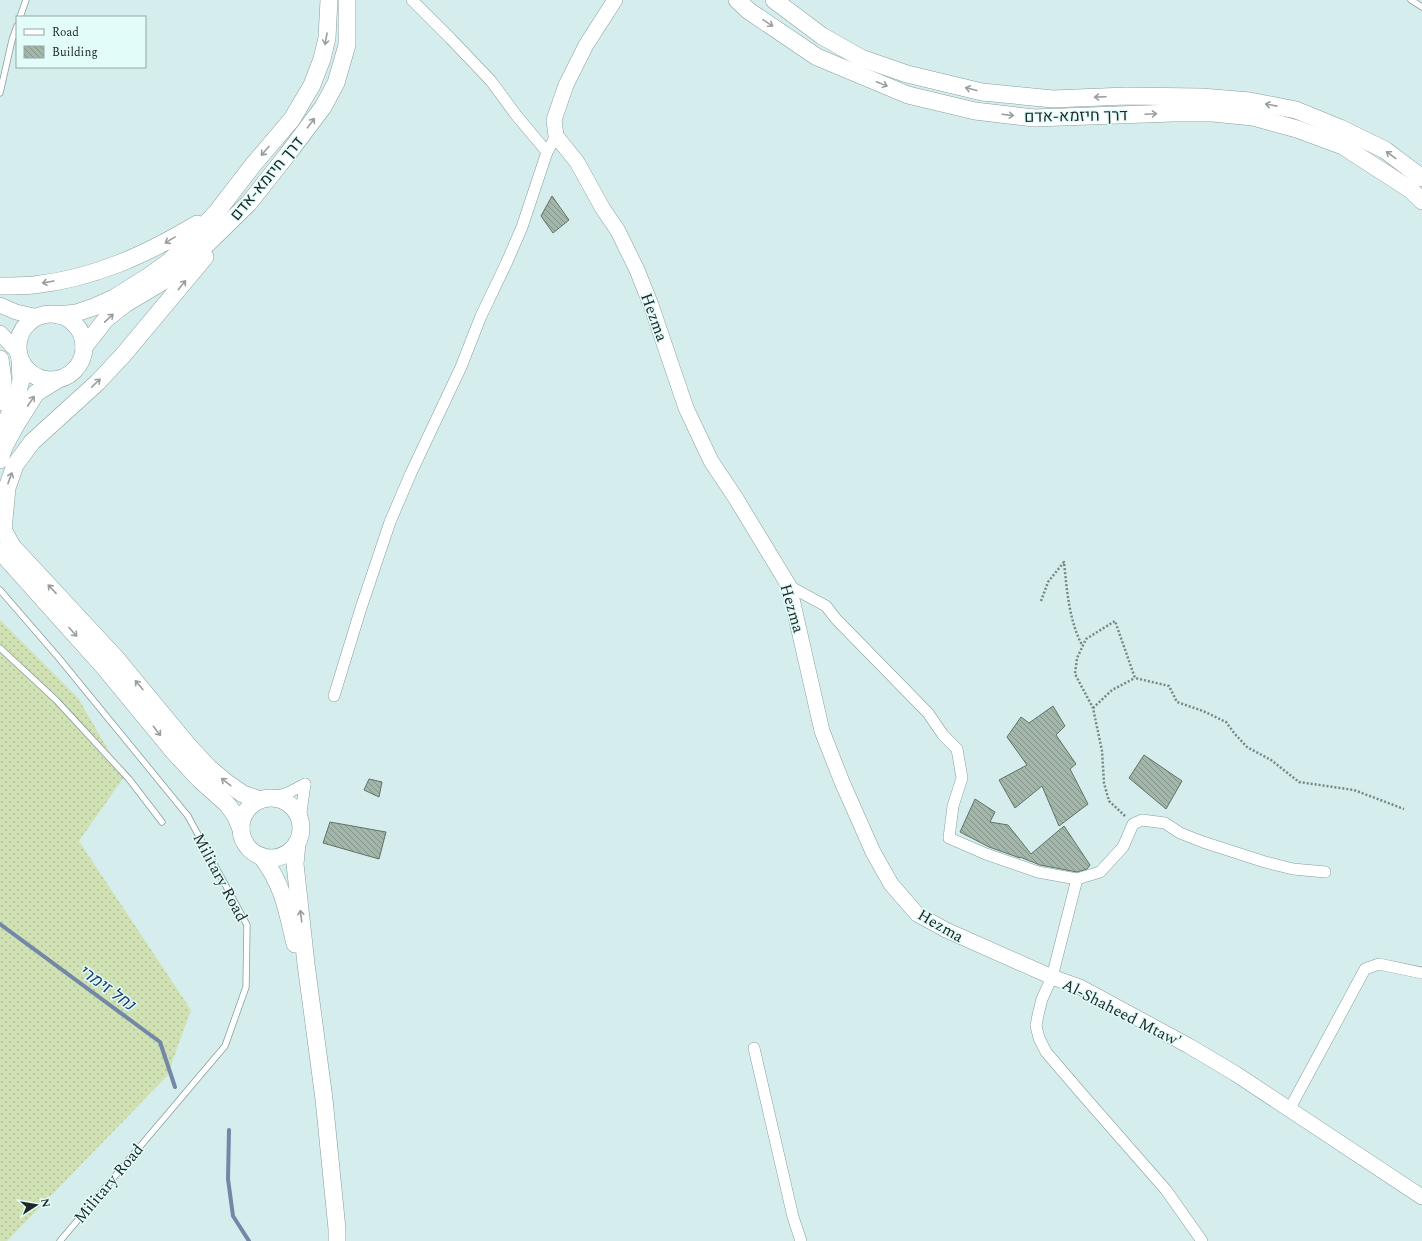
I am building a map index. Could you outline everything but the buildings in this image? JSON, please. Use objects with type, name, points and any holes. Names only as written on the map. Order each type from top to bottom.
[{"type":"main road","name":"דרך חיזמא-אדם","points":[[58,315],[76,313],[114,298],[149,276],[170,261],[216,213],[253,165],[292,119],[312,85],[322,59],[327,38],[329,0]]},
{"type":"main road","name":"דרך חיזמא-אדם","points":[[84,348],[106,319],[125,304],[167,279],[206,246],[249,204],[323,107],[336,83],[347,45],[347,0]]},
{"type":"main road","name":"דרך חיזמא-אדם","points":[[737,0],[749,11],[817,57],[908,95],[976,111],[1034,118],[1197,113],[1253,117],[1297,129],[1343,146],[1410,190],[1422,201]]},
{"type":"main road","name":"דרך חיזמא-אדם","points":[[774,0],[822,36],[861,58],[907,74],[982,92],[1045,98],[1126,96],[1201,97],[1250,101],[1296,110],[1340,128],[1385,150],[1422,178]]},
{"type":"main road","points":[[249,204],[124,354],[98,382],[32,442],[15,465],[7,488],[1,527],[12,546],[115,657],[186,743],[209,768],[243,794],[265,799],[280,799],[289,804],[296,811],[300,820],[301,828],[297,843],[295,864],[324,1099],[337,1241]]},
{"type":"main road","points":[[0,286],[34,285],[102,271],[137,257],[165,243],[216,213]]},
{"type":"main road","points":[[0,434],[16,400],[21,380],[18,343],[24,328],[38,317],[48,315],[58,315],[68,320],[76,327],[82,336],[84,348],[82,358],[76,368],[68,376],[58,380],[36,394],[16,425],[4,447],[0,460]]},
{"type":"main road","points":[[19,356],[26,370],[35,377],[46,380],[58,380]]},
{"type":"main road","points":[[0,359],[3,380],[0,402]]},
{"type":"main road","points":[[0,551],[104,667],[174,752],[199,779],[227,804],[235,815],[242,829]]},
{"type":"main road","points":[[265,799],[252,805],[242,820],[243,838],[247,846],[253,852],[261,856],[271,858],[281,856],[290,851],[297,843]]},
{"type":"main road","points":[[261,856],[271,868],[285,901],[314,1024]]},
{"type":"street","points":[[412,0],[452,39],[491,81],[516,115],[547,152]]},
{"type":"street","points":[[334,696],[361,608],[390,522],[461,367],[481,316],[522,227],[547,152],[556,136],[554,120],[566,85],[586,45],[615,0]]},
{"type":"street","name":"Hezma","points":[[556,136],[577,162],[618,232],[637,270],[652,305],[686,408],[712,461],[790,586],[822,731],[842,782],[873,852],[891,884],[917,914],[946,930],[1052,977]]},
{"type":"street","points":[[0,305],[16,312],[38,317]]},
{"type":"street","points":[[0,333],[19,356]]},
{"type":"street","points":[[790,586],[826,606],[836,619],[928,713],[943,735],[957,749],[962,778],[953,806],[949,838],[986,854],[1038,872],[1077,879],[1100,872],[1123,846],[1132,824],[1142,820],[1165,823],[1180,833],[1192,838],[1265,862],[1293,869],[1325,872]]},
{"type":"street","points":[[265,799],[288,793],[305,784],[300,820]]},
{"type":"street","name":"Al-Shaheed Mtaw'","points":[[1077,879],[1052,977],[1080,987],[1189,1046],[1236,1074],[1422,1197]]},
{"type":"street","points":[[1289,1110],[1365,970],[1380,964],[1422,973]]},
{"type":"street","points":[[1052,977],[1042,999],[1036,1026],[1039,1038],[1046,1052],[1166,1190],[1202,1241]]},
{"type":"street","points":[[754,1048],[793,1217],[801,1241]]},
{"type":"lane","points":[[20,16],[26,0]]},
{"type":"lane","points":[[1411,0],[1422,7]]},
{"type":"lane","points":[[0,93],[16,29]]},
{"type":"lane","name":"Military Road","points":[[0,590],[58,657],[188,816],[247,925],[246,987],[225,1046],[60,1241]]},
{"type":"lane","points":[[0,648],[56,700],[129,779],[162,822]]},
{"type":"path","points":[[1041,600],[1048,582],[1064,562],[1069,604],[1076,632],[1083,646]]},
{"type":"path","points":[[1132,824],[1109,802],[1104,783],[1102,751],[1093,708],[1075,674],[1077,658],[1086,638],[1115,621],[1135,678]]},
{"type":"path","points":[[1093,708],[1112,690],[1135,678],[1169,686],[1176,702],[1203,710],[1226,722],[1234,733],[1247,746],[1271,760],[1299,782],[1354,790],[1404,809]]},
{"type":"green space","points":[[0,620],[78,698],[124,777],[79,841],[191,1010],[167,1076],[7,1241],[0,1241]]},
{"type":"waterway","name":"נחל זימרי","points":[[0,924],[160,1042],[175,1087]]},
{"type":"waterway","name":"נחל זימרי","points":[[229,1130],[228,1179],[233,1216],[249,1241]]}]
